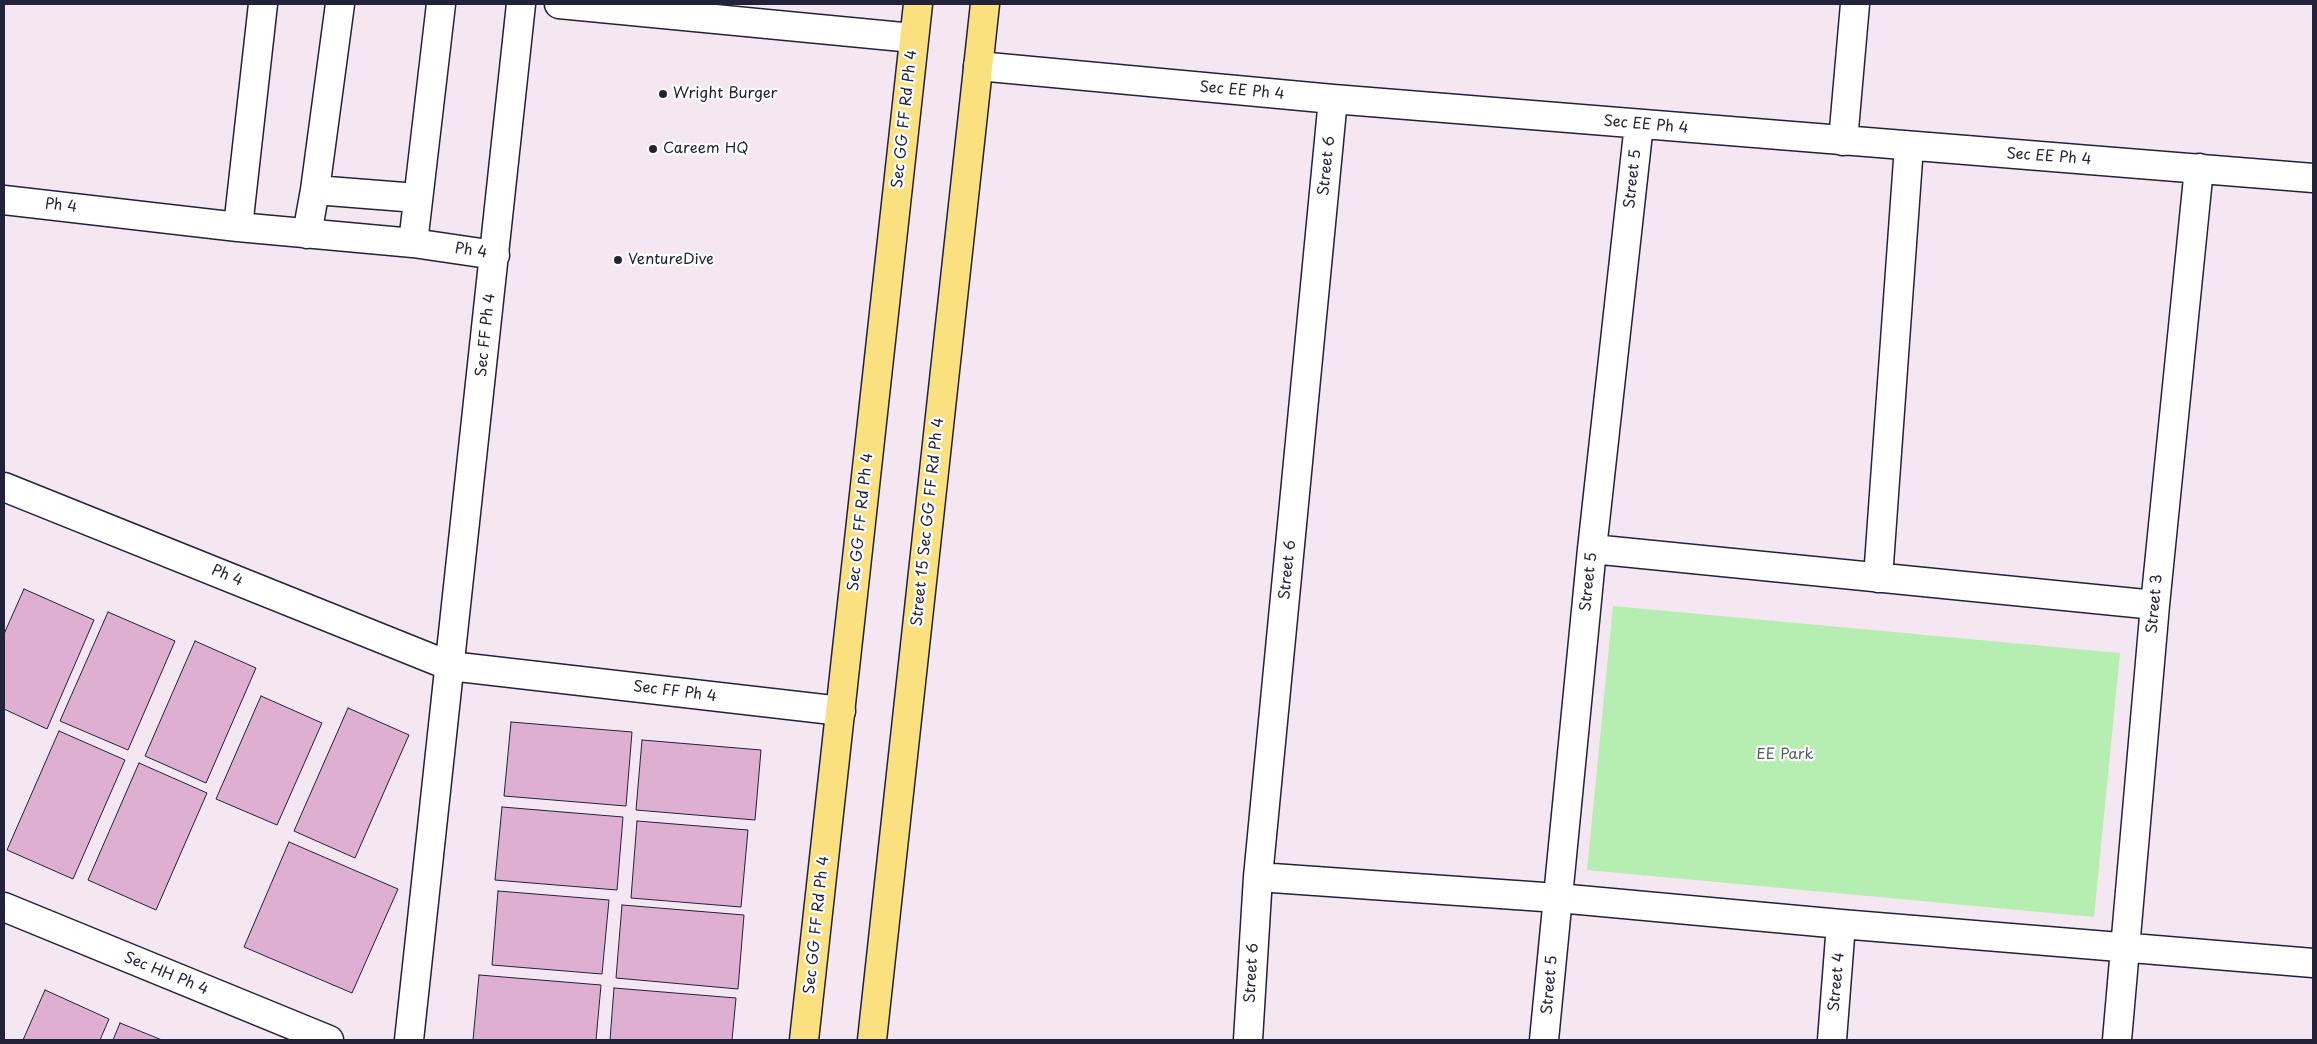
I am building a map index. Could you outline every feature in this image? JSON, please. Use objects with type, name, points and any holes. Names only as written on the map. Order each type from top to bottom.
[{"type":"main road","name":"Sec GG FF Rd Ph 4","points":[[804,1040],[918,4]]},
{"type":"main road","name":"Street 15 Sec GG FF Rd Ph 4","points":[[872,1040],[985,4]]},
{"type":"street","points":[[238,227],[263,4]]},
{"type":"street","points":[[307,234],[316,190],[340,4]]},
{"type":"street","points":[[412,243],[441,4]]},
{"type":"street","name":"Sec FF Ph 4","points":[[409,1040],[521,4]]},
{"type":"street","points":[[559,4],[913,38]]},
{"type":"street","points":[[1843,141],[1855,4]]},
{"type":"street","name":"Sec EE Ph 4","points":[[978,66],[1333,99],[2313,178]]},
{"type":"street","name":"Street 6","points":[[1248,1040],[1258,877],[1333,99]]},
{"type":"street","name":"Street 5","points":[[1544,1040],[1592,549],[1639,124]]},
{"type":"street","points":[[1878,578],[1908,146]]},
{"type":"street","name":"Street 3","points":[[2117,1040],[2155,605],[2199,168]]},
{"type":"street","points":[[316,190],[417,198]]},
{"type":"street","name":"Ph 4","points":[[4,200],[238,227],[412,243],[495,255]]},
{"type":"street","name":"Ph 4","points":[[4,487],[450,666]]},
{"type":"street","points":[[1592,549],[2155,605]]},
{"type":"street","name":"Sec FF Ph 4","points":[[450,666],[841,711]]},
{"type":"street","points":[[1258,877],[1558,898],[1841,924],[2313,963]]},
{"type":"street","name":"Sec HH Ph 4","points":[[4,907],[329,1040]]},
{"type":"street","name":"Street 4","points":[[1832,1040],[1841,924]]},
{"type":"green space","name":"EE Park","points":[[1613,606],[2120,653],[2094,917],[1587,870]]},
{"type":"building","points":[[24,589],[94,620],[47,729],[4,709],[4,634]]},
{"type":"building","points":[[108,612],[175,641],[128,750],[60,721]]},
{"type":"building","points":[[195,641],[256,668],[206,783],[145,756]]},
{"type":"building","points":[[261,696],[322,723],[277,825],[216,799]]},
{"type":"building","points":[[348,708],[409,735],[355,858],[294,831]]},
{"type":"building","points":[[511,722],[632,732],[626,806],[504,796]]},
{"type":"building","points":[[59,731],[125,760],[73,879],[7,850]]},
{"type":"building","points":[[642,740],[761,750],[755,820],[636,810]]},
{"type":"building","points":[[139,763],[207,793],[156,910],[88,880]]},
{"type":"building","points":[[502,807],[623,817],[617,890],[495,880]]},
{"type":"building","points":[[637,821],[748,830],[741,907],[631,898]]},
{"type":"building","points":[[289,842],[398,889],[352,993],[244,947]]},
{"type":"building","points":[[498,891],[609,900],[602,974],[492,965]]},
{"type":"building","points":[[622,905],[744,915],[738,989],[616,978]]},
{"type":"building","points":[[479,975],[601,985],[596,1040],[473,1040]]},
{"type":"building","points":[[614,988],[736,998],[732,1040],[610,1040]]},
{"type":"building","points":[[45,990],[109,1019],[100,1040],[23,1040]]},
{"type":"building","points":[[120,1023],[162,1040],[113,1040]]},
{"type":"place","name":"Wright Burger","points":[[663,94]]},
{"type":"place","name":"Careem HQ","points":[[653,149]]},
{"type":"place","name":"VentureDive","points":[[618,260]]}]
